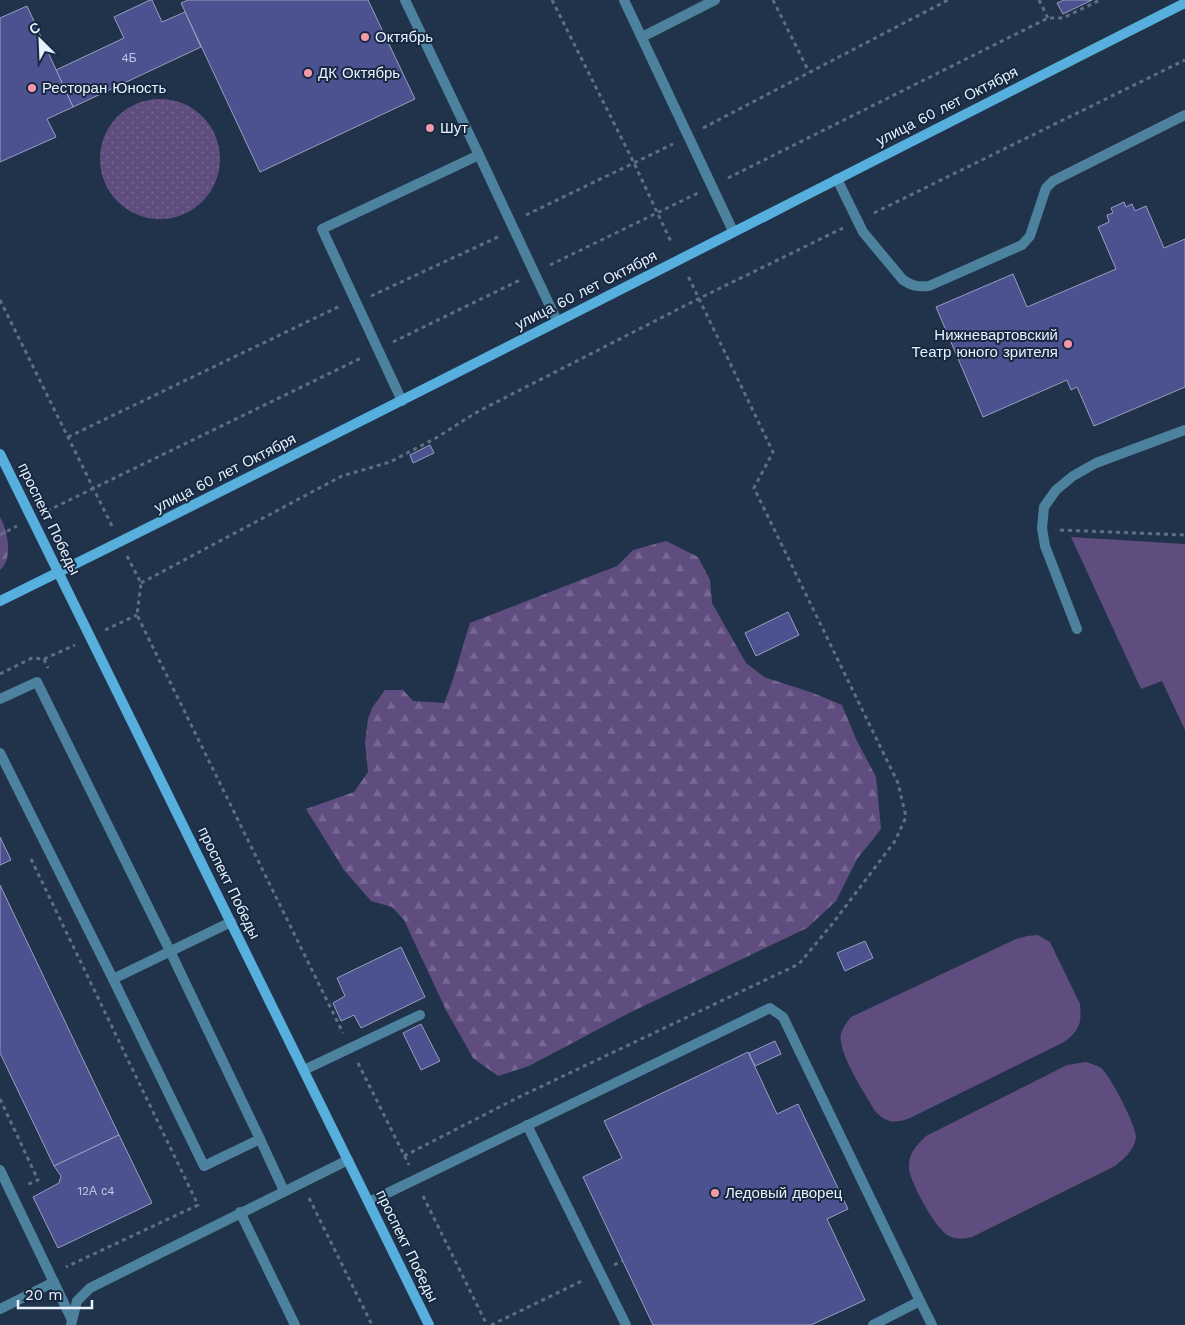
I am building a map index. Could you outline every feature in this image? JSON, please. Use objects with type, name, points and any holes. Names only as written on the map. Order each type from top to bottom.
[{"type":"main road","name":"улица 60 лет Октября","points":[[0,601],[402,401],[679,258],[1185,3]]},
{"type":"main road","name":"проспект Победы","points":[[0,454],[429,1325]]},
{"type":"lane","points":[[404,0],[535,272],[557,322]]},
{"type":"lane","points":[[624,0],[733,231]]},
{"type":"lane","points":[[642,37],[715,0]]},
{"type":"lane","points":[[837,179],[869,240],[903,280],[918,287],[928,286],[1022,245],[1030,236],[1046,188],[1053,181],[1185,115]]},
{"type":"lane","points":[[402,401],[322,229],[479,155]]},
{"type":"lane","points":[[1077,629],[1045,546],[1042,529],[1044,507],[1056,490],[1072,476],[1096,463],[1185,430]]},
{"type":"lane","points":[[0,699],[37,682],[170,951],[284,1191]]},
{"type":"lane","points":[[0,753],[204,1166],[260,1139]]},
{"type":"lane","points":[[113,979],[231,922]]},
{"type":"lane","points":[[369,1202],[770,1008],[783,1017],[932,1325]]},
{"type":"lane","points":[[304,1070],[420,1015]]},
{"type":"lane","points":[[527,1125],[626,1325]]},
{"type":"lane","points":[[72,1323],[77,1301],[90,1288],[348,1160]]},
{"type":"lane","points":[[0,1170],[72,1323]]},
{"type":"lane","points":[[240,1212],[295,1325]]},
{"type":"lane","points":[[0,1309],[54,1282]]},
{"type":"lane","points":[[873,1325],[920,1301]]},
{"type":"path","points":[[404,1156],[517,1098],[799,964],[833,923],[895,841],[906,817],[898,783],[754,488],[774,452],[698,299],[634,163],[552,0]]},
{"type":"path","points":[[774,0],[809,72]]},
{"type":"path","points":[[1039,0],[1048,18]]},
{"type":"path","points":[[32,519],[92,488],[657,214],[1048,18],[1063,18],[1100,0]]},
{"type":"path","points":[[141,583],[342,476],[397,458],[436,438],[477,412],[698,299],[1185,60]]},
{"type":"path","points":[[0,300],[141,583],[137,615],[489,1325],[600,1272]]},
{"type":"path","points":[[1042,529],[1185,535]]},
{"type":"path","points":[[30,857],[198,1205],[59,1270]]},
{"type":"path","points":[[0,1099],[38,1180],[20,1188]]},
{"type":"green space","points":[[160,99],[183,104],[193,109],[202,117],[210,126],[215,136],[220,159],[215,182],[210,192],[202,201],[193,209],[183,214],[160,219],[137,214],[127,209],[118,201],[110,192],[105,182],[100,159],[105,136],[110,126],[118,117],[127,109],[137,104]]},
{"type":"green space","points":[[0,517],[7,536],[8,551],[7,558],[0,570]]},
{"type":"green space","points":[[1071,537],[1185,544],[1185,730],[1162,681],[1141,689]]},
{"type":"green space","points":[[666,541],[698,557],[710,580],[712,603],[746,663],[764,677],[842,705],[856,739],[876,777],[881,829],[857,859],[836,901],[807,928],[629,1013],[529,1066],[498,1076],[473,1058],[446,1010],[404,920],[392,907],[371,901],[344,870],[306,809],[354,792],[368,772],[365,742],[368,719],[372,708],[385,690],[403,690],[413,701],[444,703],[470,623],[617,566],[633,550]]},
{"type":"green space","points":[[1038,935],[1050,942],[1080,1004],[1080,1022],[1073,1034],[1064,1042],[910,1118],[895,1122],[879,1115],[859,1084],[843,1051],[841,1034],[851,1017],[1016,939]]},
{"type":"green space","points":[[1086,1062],[1099,1067],[1105,1073],[1128,1113],[1136,1138],[1128,1154],[1115,1166],[972,1237],[955,1238],[944,1232],[925,1206],[911,1177],[909,1170],[910,1159],[916,1146],[926,1136],[1067,1065]]},
{"type":"building","points":[[152,0],[162,22],[185,12],[201,47],[73,107],[56,70],[124,38],[114,17]]},
{"type":"building","name":"ДК Октябрь","points":[[188,0],[368,0],[415,99],[260,172],[181,3]]},
{"type":"building","points":[[1064,0],[1092,0],[1063,14],[1057,3]]},
{"type":"building","name":"Ресторан Юность","points":[[27,6],[73,107],[47,119],[56,137],[0,162],[0,18]]},
{"type":"building","name":"Нижневартовский Театр юного зрителя","points":[[1124,202],[1126,207],[1132,204],[1135,211],[1146,206],[1164,248],[1185,239],[1185,387],[1094,426],[1077,387],[1071,390],[1067,380],[983,417],[936,307],[1013,274],[1027,307],[1116,269],[1098,227],[1109,222],[1107,215],[1113,213],[1111,208]]},
{"type":"building","points":[[430,445],[434,453],[413,463],[410,455]]},
{"type":"building","points":[[788,612],[799,635],[756,656],[745,633]]},
{"type":"building","points":[[0,837],[11,860],[0,865]]},
{"type":"building","points":[[0,885],[119,1135],[54,1166],[0,1053]]},
{"type":"building","points":[[865,941],[873,958],[845,971],[837,953]]},
{"type":"building","points":[[401,947],[425,997],[361,1028],[354,1015],[341,1021],[333,1003],[345,996],[337,978]]},
{"type":"building","points":[[421,1024],[440,1061],[421,1070],[403,1033]]},
{"type":"building","points":[[775,1041],[781,1054],[755,1066],[749,1053]]},
{"type":"building","name":"Ледовый дворец","points":[[748,1052],[777,1114],[798,1104],[848,1209],[827,1219],[865,1300],[811,1325],[653,1325],[583,1177],[622,1158],[604,1121]]},
{"type":"building","points":[[119,1135],[152,1203],[58,1248],[33,1197],[59,1183],[61,1176],[54,1166]]},
{"type":"place","name":"Октябрь","points":[[365,37]]},
{"type":"place","name":"ДК Октябрь","points":[[308,73]]},
{"type":"place","name":"Ресторан Юность","points":[[32,88]]},
{"type":"place","name":"Шут","points":[[430,128]]},
{"type":"place","name":"Нижневартовский Театр юного зрителя","points":[[1068,344]]},
{"type":"place","name":"Ледовый дворец","points":[[715,1193]]}]
